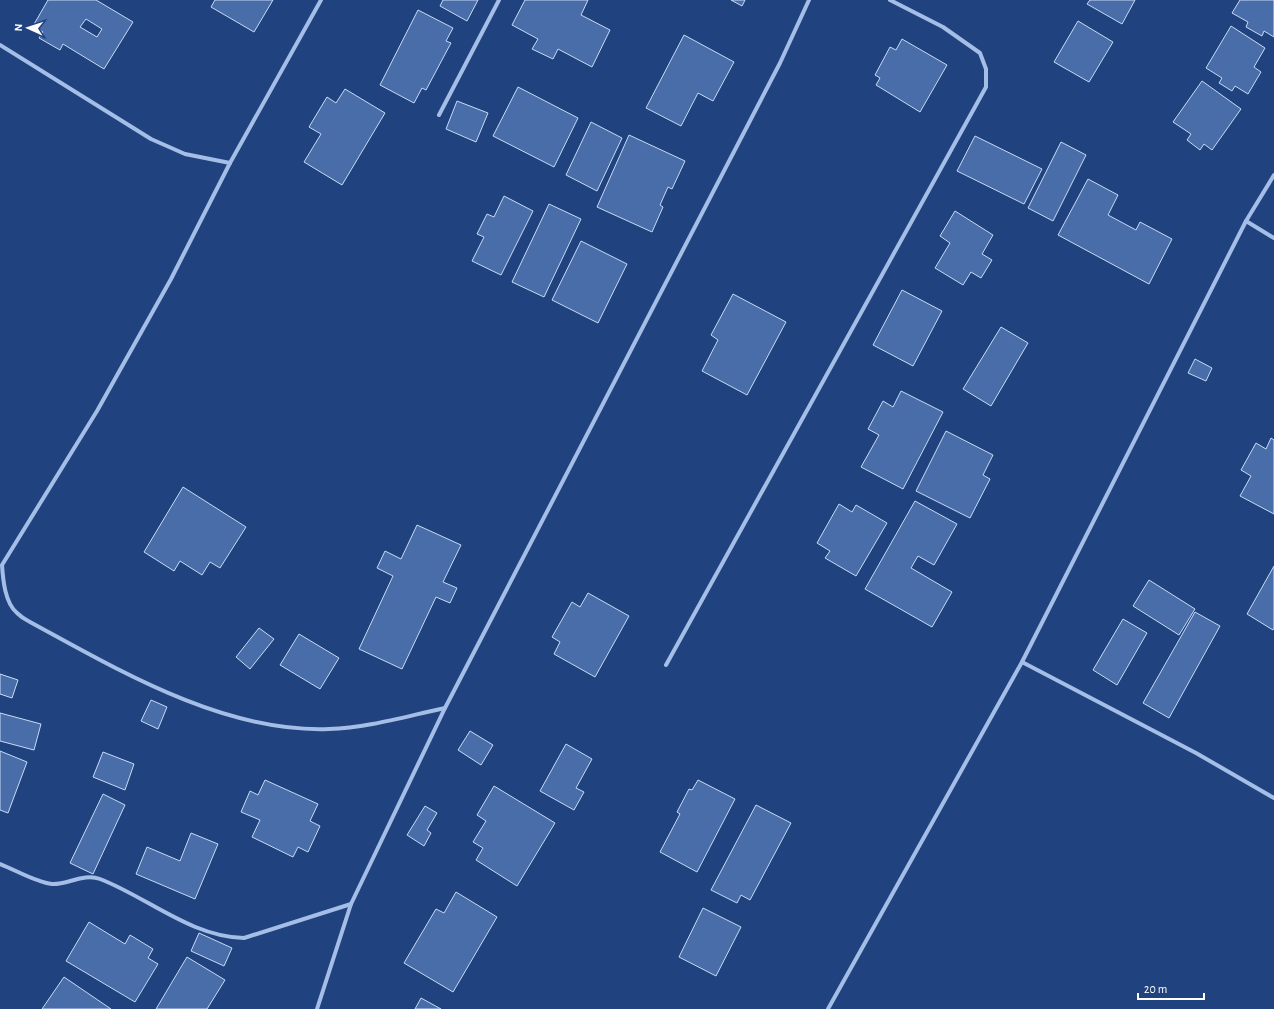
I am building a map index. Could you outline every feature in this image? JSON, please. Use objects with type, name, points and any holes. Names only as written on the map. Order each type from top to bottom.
[{"type":"street","points":[[321,0],[230,163],[171,279],[97,411],[1,565],[5,588],[15,612],[30,622],[132,677],[214,711],[274,726],[329,729],[370,724],[445,708]]},
{"type":"street","points":[[439,115],[499,0]]},
{"type":"street","points":[[317,1009],[352,904],[445,708],[780,63],[809,0]]},
{"type":"street","points":[[666,665],[986,87],[986,69],[980,53],[942,27],[890,0]]},
{"type":"street","points":[[0,45],[151,139],[185,154],[230,163]]},
{"type":"street","points":[[828,1009],[1022,662],[1246,221],[1274,175]]},
{"type":"street","points":[[1246,221],[1274,238]]},
{"type":"street","points":[[1022,662],[1196,753],[1274,798]]},
{"type":"street","points":[[0,864],[54,884],[87,878],[98,878],[122,889],[180,921],[231,938],[244,938],[352,904]]},
{"type":"building","points":[[48,0],[96,0],[133,22],[104,69],[63,44],[60,50],[39,38],[43,32],[33,26]],"holes":[[[86,19],[102,29],[97,37],[80,27]]]},
{"type":"building","points":[[215,0],[273,0],[254,32],[211,7]]},
{"type":"building","points":[[443,0],[478,0],[467,21],[440,6]]},
{"type":"building","points":[[525,0],[588,0],[581,15],[610,30],[592,67],[558,49],[553,59],[532,49],[538,39],[512,25]]},
{"type":"building","points":[[731,0],[745,0],[742,6]]},
{"type":"building","points":[[1090,0],[1135,0],[1122,24],[1087,4]]},
{"type":"building","points":[[1240,0],[1274,0],[1274,37],[1264,31],[1262,36],[1246,27],[1248,22],[1232,13]]},
{"type":"building","points":[[418,10],[453,28],[446,41],[451,43],[426,90],[422,88],[414,103],[380,85]]},
{"type":"building","points":[[1078,21],[1113,42],[1089,82],[1054,62]]},
{"type":"building","points":[[1231,26],[1265,48],[1254,67],[1261,72],[1248,94],[1235,86],[1232,91],[1219,83],[1222,78],[1206,68]]},
{"type":"building","points":[[684,35],[734,62],[713,101],[698,93],[681,126],[646,108]]},
{"type":"building","points":[[902,39],[947,65],[920,112],[876,85],[880,78],[875,75],[890,47],[896,50]]},
{"type":"building","points":[[1202,81],[1241,109],[1212,150],[1204,144],[1200,150],[1187,140],[1191,134],[1173,122]]},
{"type":"building","points":[[518,87],[578,118],[554,167],[493,136]]},
{"type":"building","points":[[345,89],[385,113],[342,185],[304,162],[321,134],[309,127],[327,97],[336,103]]},
{"type":"building","points":[[457,101],[488,113],[476,142],[446,129]]},
{"type":"building","points":[[591,122],[622,138],[597,191],[566,175]]},
{"type":"building","points":[[629,135],[685,161],[672,189],[668,187],[660,205],[663,207],[652,232],[597,207]]},
{"type":"building","points":[[975,136],[1042,169],[1024,204],[957,171]]},
{"type":"building","points":[[1061,142],[1086,155],[1053,221],[1028,208]]},
{"type":"building","points":[[1088,179],[1118,195],[1108,215],[1136,230],[1140,222],[1172,239],[1149,284],[1058,235]]},
{"type":"building","points":[[504,196],[533,211],[501,275],[472,261],[484,237],[477,234],[487,214],[494,217]]},
{"type":"building","points":[[549,204],[581,219],[544,297],[512,282]]},
{"type":"building","points":[[955,211],[993,235],[982,254],[992,260],[981,278],[971,272],[963,285],[935,268],[950,243],[940,236]]},
{"type":"building","points":[[581,241],[627,264],[598,323],[552,300]]},
{"type":"building","points":[[902,290],[942,311],[913,366],[873,345]]},
{"type":"building","points":[[733,294],[786,322],[747,395],[702,371],[718,340],[711,335]]},
{"type":"building","points":[[1001,327],[1028,343],[991,406],[963,389]]},
{"type":"building","points":[[1195,359],[1212,368],[1206,381],[1188,373]]},
{"type":"building","points":[[901,391],[943,412],[903,489],[861,467],[879,435],[868,429],[883,401],[893,407]]},
{"type":"building","points":[[946,431],[993,455],[983,475],[990,479],[970,518],[916,491]]},
{"type":"building","points":[[1271,438],[1274,440],[1274,514],[1240,496],[1251,476],[1241,470],[1256,443],[1266,449]]},
{"type":"building","points":[[183,487],[246,527],[220,568],[210,562],[202,575],[180,561],[174,571],[144,552]]},
{"type":"building","points":[[915,501],[957,524],[934,565],[918,556],[911,568],[952,592],[932,627],[865,589]]},
{"type":"building","points":[[839,504],[852,512],[856,505],[887,523],[856,576],[825,558],[830,551],[817,543]]},
{"type":"building","points":[[417,525],[461,545],[443,582],[457,588],[450,603],[436,597],[402,669],[359,649],[393,576],[377,568],[385,551],[401,559]]},
{"type":"building","points":[[1274,566],[1274,628],[1273,630],[1247,614]]},
{"type":"building","points":[[1149,580],[1195,609],[1179,635],[1133,606]]},
{"type":"building","points":[[588,593],[629,616],[595,677],[554,654],[560,642],[552,637],[572,602],[580,607]]},
{"type":"building","points":[[1195,612],[1220,626],[1169,718],[1143,703]]},
{"type":"building","points":[[1123,619],[1147,633],[1117,685],[1093,670]]},
{"type":"building","points":[[259,628],[274,639],[250,669],[236,657]]},
{"type":"building","points":[[299,634],[339,658],[320,689],[280,665]]},
{"type":"building","points":[[0,674],[18,680],[12,698],[0,694]]},
{"type":"building","points":[[151,700],[167,707],[158,729],[141,721]]},
{"type":"building","points":[[0,713],[41,724],[34,750],[0,741]]},
{"type":"building","points":[[470,731],[493,745],[481,765],[458,750]]},
{"type":"building","points":[[566,744],[592,759],[576,788],[584,792],[574,810],[540,791]]},
{"type":"building","points":[[0,751],[27,762],[8,813],[0,810]]},
{"type":"building","points":[[103,752],[134,764],[125,790],[93,777]]},
{"type":"building","points":[[265,780],[318,804],[310,821],[320,826],[308,852],[298,847],[293,857],[252,837],[260,820],[241,812],[250,791],[258,795]]},
{"type":"building","points":[[698,780],[735,799],[697,872],[660,852],[680,814],[677,812],[689,789],[692,790]]},
{"type":"building","points":[[494,786],[555,823],[517,886],[476,860],[483,848],[473,842],[486,821],[477,815]]},
{"type":"building","points":[[103,794],[125,805],[93,874],[70,863]]},
{"type":"building","points":[[756,805],[791,823],[750,900],[741,895],[737,903],[711,890]]},
{"type":"building","points":[[425,806],[437,813],[427,830],[431,833],[424,846],[407,835]]},
{"type":"building","points":[[191,833],[218,844],[195,899],[136,874],[147,847],[180,861]]},
{"type":"building","points":[[456,892],[497,917],[453,992],[404,963],[436,909],[444,913]]},
{"type":"building","points":[[703,908],[741,927],[716,976],[679,957]]},
{"type":"building","points":[[89,922],[125,944],[130,935],[153,949],[148,958],[158,964],[135,1002],[66,961]]},
{"type":"building","points":[[199,933],[232,948],[224,966],[191,951]]},
{"type":"building","points":[[187,957],[225,980],[207,1009],[156,1009]]},
{"type":"building","points":[[64,977],[111,1009],[42,1009]]},
{"type":"building","points":[[421,998],[441,1009],[415,1009]]}]
